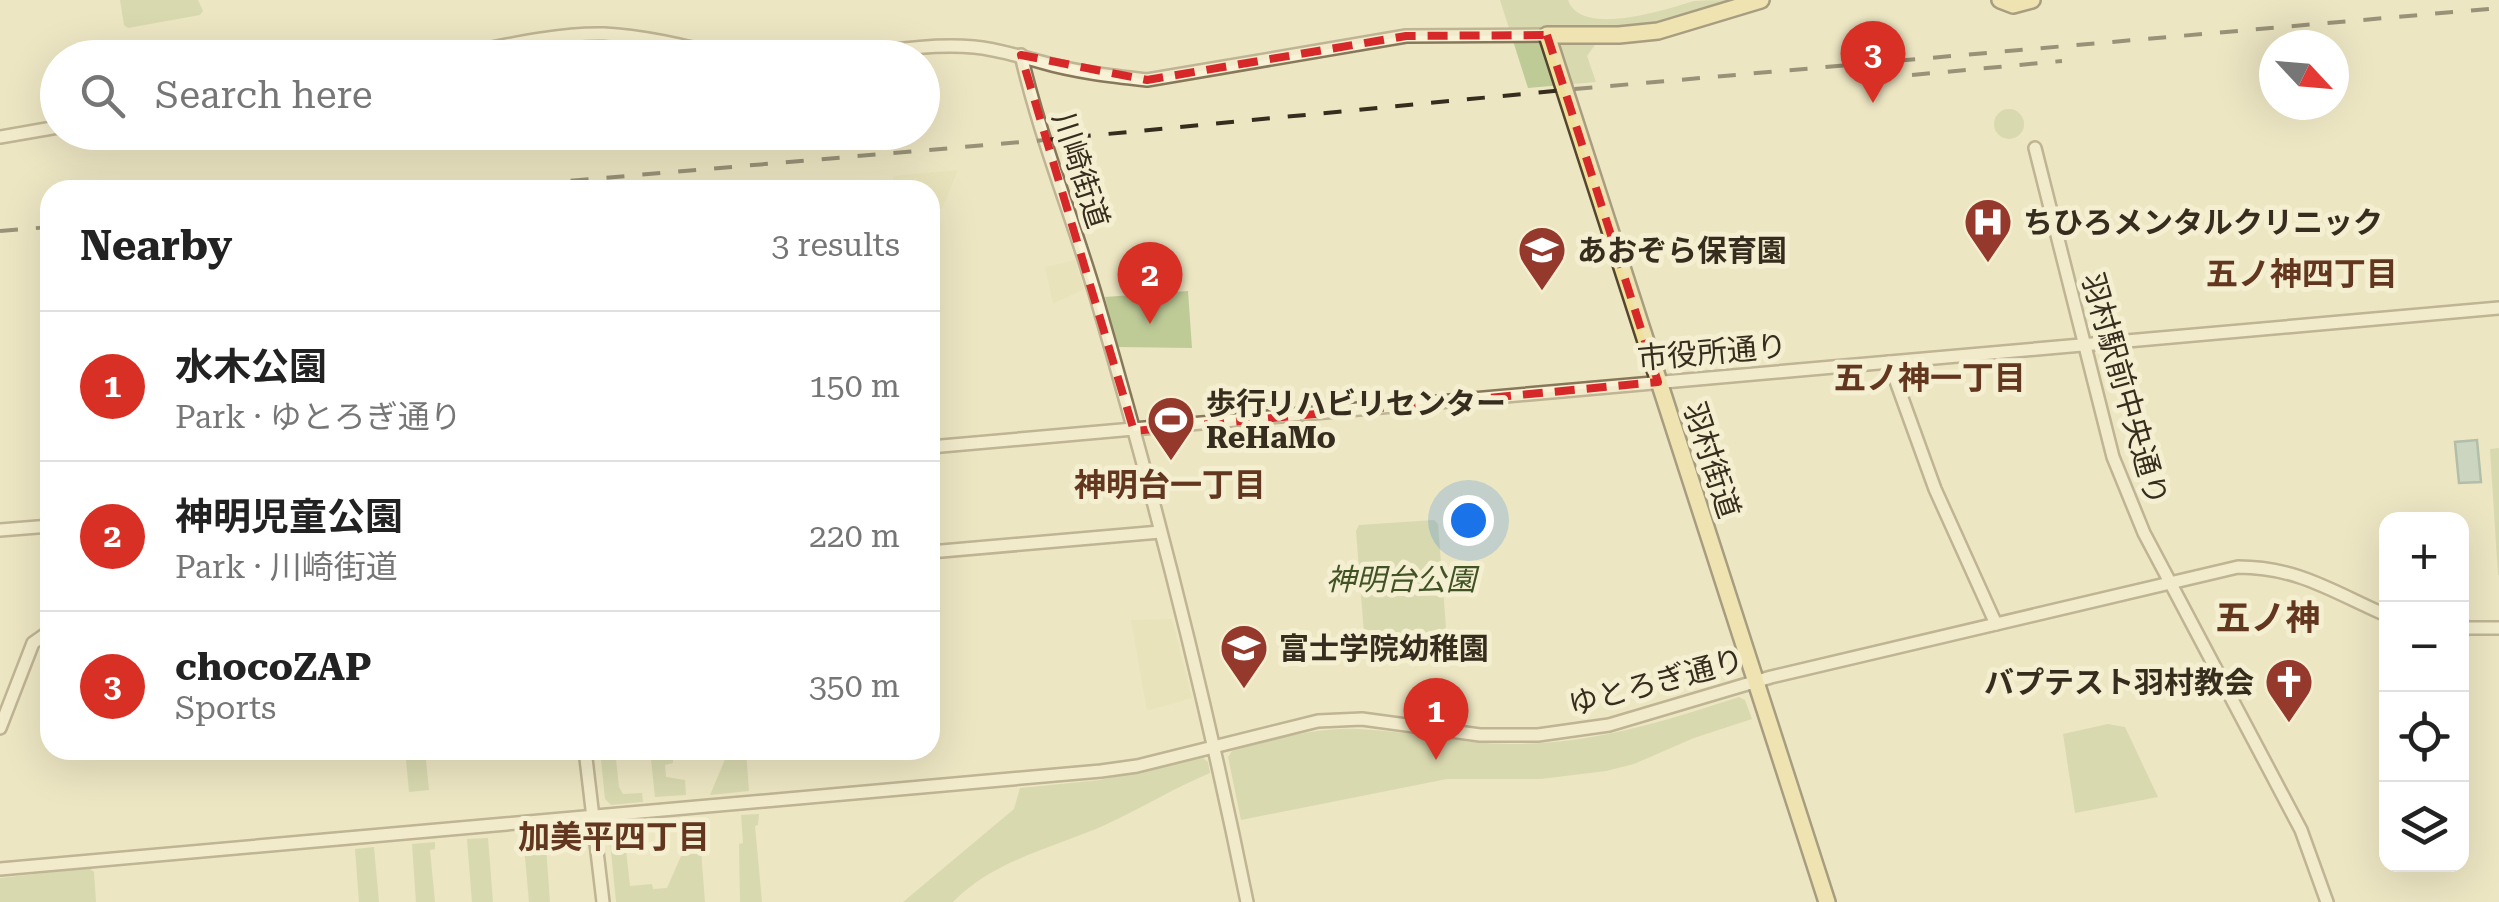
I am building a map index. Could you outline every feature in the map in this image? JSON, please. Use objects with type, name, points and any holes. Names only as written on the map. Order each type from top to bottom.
[{"type":"main road","points":[[1547,35],[1658,31],[1760,0]]},
{"type":"main road","points":[[2000,0],[2016,5],[2032,0]]},
{"type":"main road","name":"羽村街道","points":[[1547,35],[1827,902]]},
{"type":"street","points":[[551,40],[606,34],[638,40]]},
{"type":"street","points":[[940,47],[1021,54],[1038,62],[1146,80],[1406,36],[1547,35]]},
{"type":"street","name":"川崎街道","points":[[1021,54],[1096,295],[1215,745]]},
{"type":"street","points":[[0,137],[40,131]]},
{"type":"street","name":"羽村駅前中央通り","points":[[2036,148],[2083,346],[2126,494],[2301,830],[2327,902]]},
{"type":"street","name":"市役所通り","points":[[940,446],[2499,308]]},
{"type":"street","points":[[1890,362],[1935,490],[1996,624]]},
{"type":"street","points":[[0,530],[40,527]]},
{"type":"street","points":[[940,551],[1160,532]]},
{"type":"street","name":"ゆとろぎ通り","points":[[0,869],[1101,771],[1138,766],[1298,725],[1340,719],[1480,735],[1565,732],[1637,719],[1756,681],[2238,568],[2276,569],[2315,580],[2379,611]]},
{"type":"street","points":[[2469,628],[2499,628]]},
{"type":"street","points":[[0,728],[34,643],[40,638]]},
{"type":"street","points":[[1215,745],[1246,902]]},
{"type":"street","points":[[586,760],[603,902]]},
{"type":"highlighted area","points":[[1547,35],[1658,382],[1134,431],[1021,55],[1147,80],[1406,36]]},
{"type":"green space","points":[[120,0],[198,0],[203,11],[200,15],[128,28],[124,25]]},
{"type":"green space","points":[[1500,0],[1568,0],[1576,11],[1606,19],[1646,14],[1694,1],[1742,0],[1706,22],[1673,34],[1597,42],[1587,56],[1596,82],[1528,88]]},
{"type":"green space","points":[[2009,109],[2020,113],[2024,124],[2020,135],[2009,139],[1998,135],[1994,124],[1998,113]]},
{"type":"green space","points":[[958,170],[942,209],[940,180],[893,180],[893,176]]},
{"type":"green space","points":[[1075,260],[1084,289],[1053,304],[1045,267]]},
{"type":"green space","points":[[1188,291],[1192,348],[1117,347],[1105,297]]},
{"type":"green space","points":[[2499,448],[2499,575],[2498,575],[2490,449]]},
{"type":"green space","name":"神明台公園","points":[[1434,520],[1438,524],[1446,628],[1369,637],[1364,633],[1356,531],[1359,525]]},
{"type":"green space","points":[[1172,619],[1192,698],[1147,711],[1131,620]]},
{"type":"green space","points":[[1739,697],[1745,700],[1752,719],[1606,771],[1541,779],[1447,779],[1241,820],[1228,757],[1232,751],[1279,739],[1342,729],[1497,744],[1574,740],[1657,722]]},
{"type":"green space","points":[[2108,724],[2125,727],[2158,797],[2075,813],[2063,734]]},
{"type":"green space","points":[[1203,758],[1210,773],[1105,825],[1005,865],[953,902],[903,902],[1014,809],[1020,788],[1100,780]]},
{"type":"green space","points":[[406,760],[426,760],[429,790],[409,792]]},
{"type":"green space","points":[[601,760],[616,760],[623,794],[642,793],[643,802],[611,805],[605,799]]},
{"type":"green space","points":[[651,760],[673,760],[665,765],[666,777],[685,780],[686,795],[655,797]]},
{"type":"green space","points":[[725,760],[747,760],[749,791],[710,795]]},
{"type":"green space","points":[[759,814],[755,826],[762,902],[740,902],[741,815]]},
{"type":"green space","points":[[646,822],[646,830],[624,832],[630,886],[652,884],[653,889],[667,888],[692,831],[692,848],[701,850],[705,902],[616,902],[609,831],[613,825]]},
{"type":"green space","points":[[545,833],[550,902],[529,902],[523,835]]},
{"type":"green space","points":[[488,838],[493,902],[472,902],[467,839]]},
{"type":"green space","points":[[435,842],[435,849],[430,850],[435,902],[416,902],[412,844]]},
{"type":"green space","points":[[374,847],[379,902],[359,902],[355,849]]},
{"type":"green space","points":[[89,868],[94,872],[96,902],[0,902],[0,878]]},
{"type":"water","points":[[2477,440],[2481,482],[2459,483],[2455,442]]},
{"type":"railway","points":[[940,149],[2499,8]]},
{"type":"railway","points":[[1912,75],[2062,61]]},
{"type":"railway","points":[[579,180],[929,150]]},
{"type":"railway","points":[[0,231],[40,228]]},
{"type":"place","name":"chocoZAP","points":[[1873,103]]},
{"type":"place","name":"ちひろメンタルクリニック","points":[[1988,264]]},
{"type":"place","name":"あおぞら保育園","points":[[1542,292]]},
{"type":"place","name":"神明児童公園","points":[[1150,324]]},
{"type":"place","name":"歩行リハビリセンター ReHaMo","points":[[1171,462]]},
{"type":"place","name":"富士学院幼稚園","points":[[1244,690]]},
{"type":"place","name":"バプテスト羽村教会","points":[[2289,724]]},
{"type":"place","name":"水木公園","points":[[1436,760]]},
{"type":"district","name":"五ノ神四丁目","points":[[2302,274]]},
{"type":"district","name":"五ノ神一丁目","points":[[1930,378]]},
{"type":"district","name":"神明台一丁目","points":[[1170,485]]},
{"type":"district","name":"五ノ神","points":[[2268,618]]},
{"type":"district","name":"加美平四丁目","points":[[614,837]]}]
